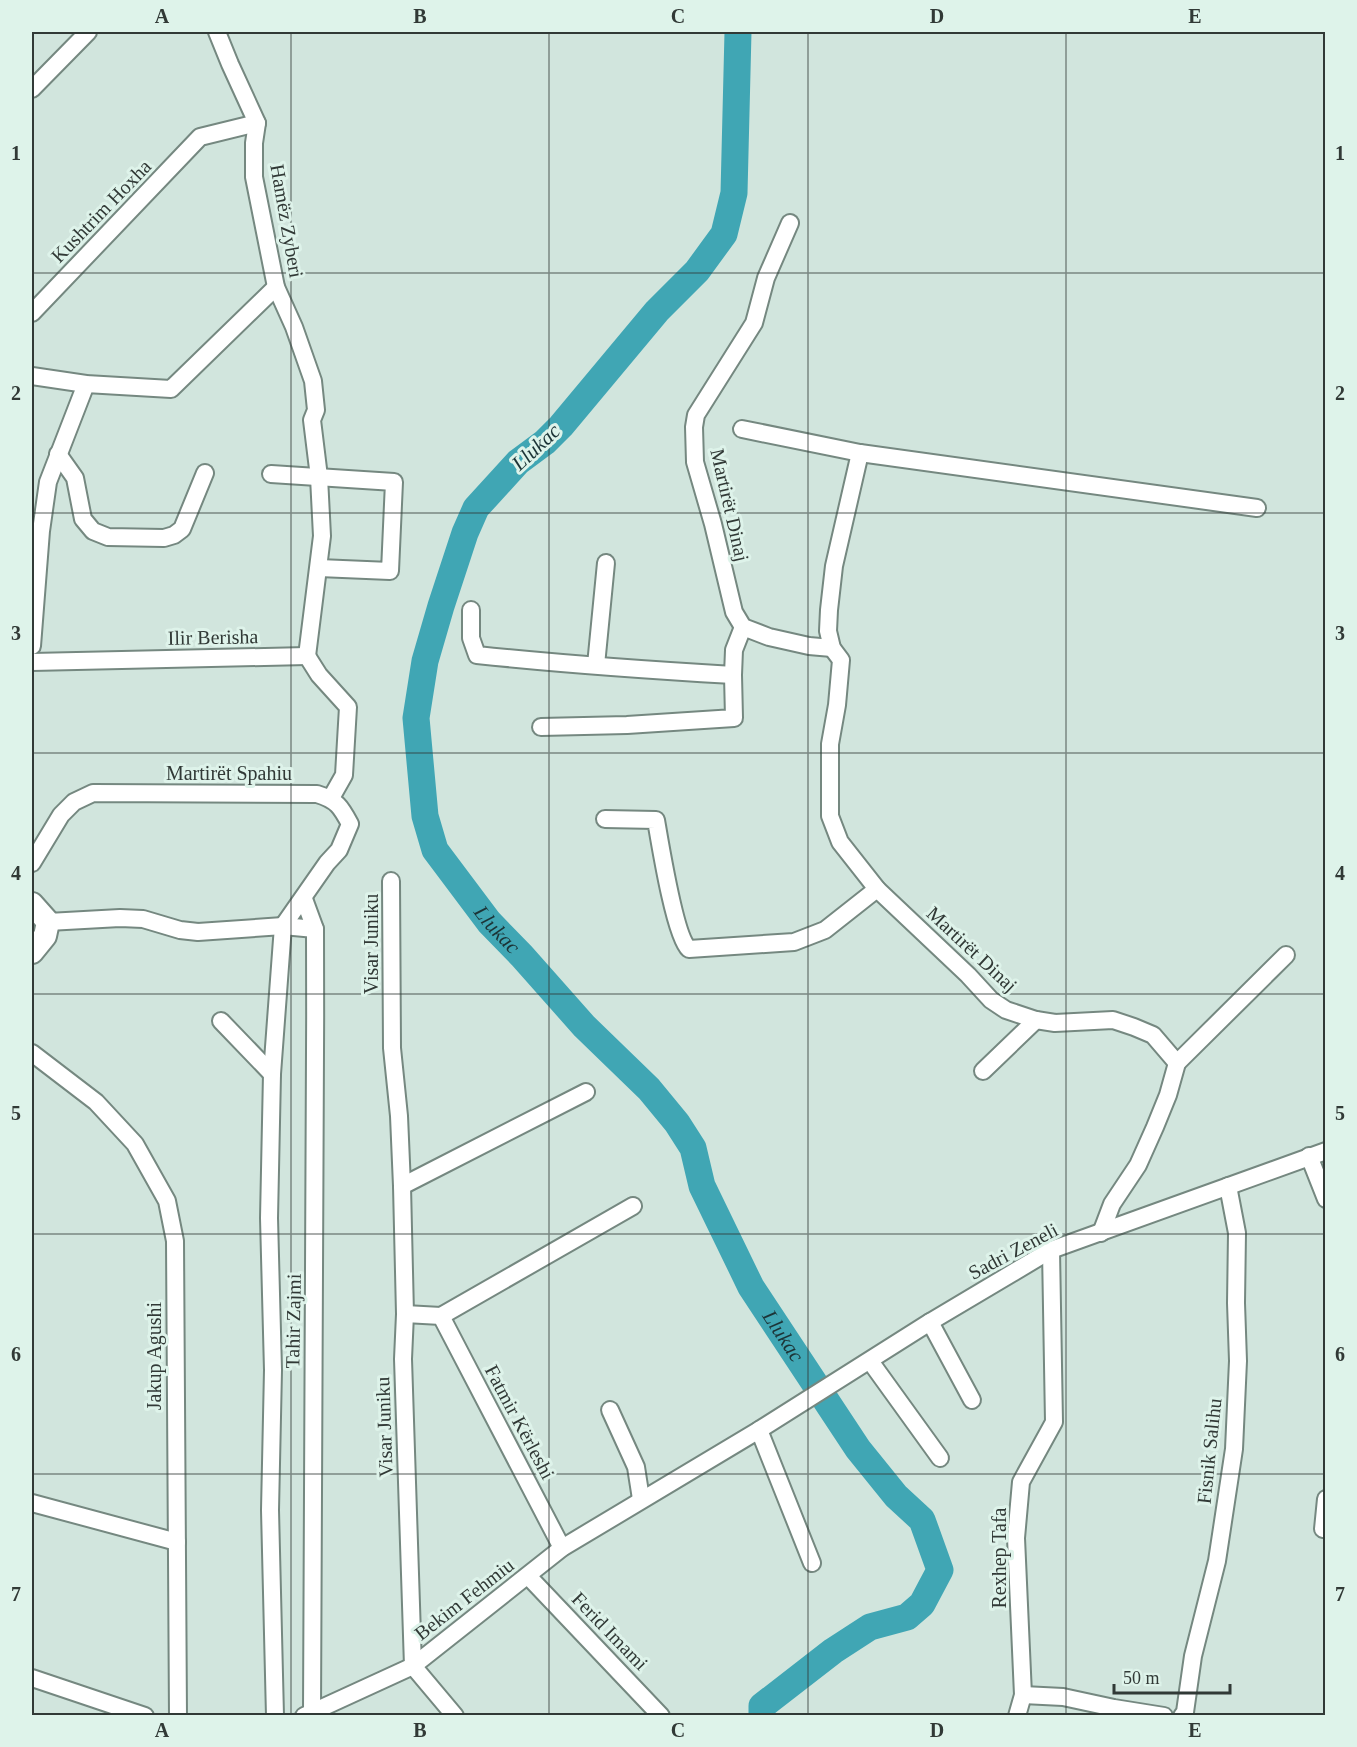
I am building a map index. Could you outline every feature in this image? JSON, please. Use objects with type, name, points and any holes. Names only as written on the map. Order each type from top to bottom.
[{"type":"street","points":[[32,89],[88,32]]},
{"type":"street","points":[[218,32],[257,123]]},
{"type":"street","name":"Kushtrim Hoxha","points":[[32,313],[200,137],[257,123]]},
{"type":"street","name":"Hamëz Zyberi","points":[[257,123],[254,143],[254,177],[276,286],[294,327],[313,381],[316,410],[312,420],[319,477],[322,536],[319,568]]},
{"type":"street","name":"Martirët Dinaj","points":[[743,627],[734,612],[713,524],[695,462],[694,427],[696,415],[754,323],[766,278],[790,223]]},
{"type":"street","points":[[32,376],[86,384],[171,389],[276,286]]},
{"type":"street","points":[[32,646],[42,522],[48,482],[86,384]]},
{"type":"street","points":[[742,429],[860,453],[1257,508]]},
{"type":"street","name":"Martirët Dinaj","points":[[860,453],[834,566],[828,631],[832,648],[841,660],[837,705],[830,744],[830,816],[840,842],[877,889],[968,975],[991,1000],[1006,1010],[1036,1020],[1055,1023],[1113,1020],[1153,1035],[1177,1063]]},
{"type":"street","points":[[58,454],[75,478],[83,519],[93,531],[108,537],[164,538],[174,535],[182,529],[205,472]]},
{"type":"street","points":[[271,474],[394,482],[390,571],[319,568],[307,656],[319,675],[348,707],[344,775],[331,798],[342,808],[350,824],[339,850],[283,926]]},
{"type":"street","points":[[596,665],[606,563]]},
{"type":"street","points":[[471,610],[471,638],[477,655],[559,664],[733,675]]},
{"type":"street","points":[[541,727],[604,726],[734,718],[734,650],[743,627],[769,637],[809,646],[832,648]]},
{"type":"street","name":"Ilir Berisha","points":[[32,662],[307,656]]},
{"type":"street","name":"Martirët Spahiu","points":[[33,860],[61,816],[74,802],[93,794],[317,794],[331,798]]},
{"type":"street","points":[[605,819],[656,820],[675,912],[685,945],[689,949],[794,942],[825,930],[877,889]]},
{"type":"street","name":"Visar Juniku","points":[[391,881],[392,1048],[399,1116],[402,1186],[405,1314],[403,1359],[413,1666]]},
{"type":"street","name":"Tahir Zajmi","points":[[304,899],[315,930],[316,1180],[308,1714]]},
{"type":"street","points":[[32,904],[48,922]]},
{"type":"street","points":[[48,922],[120,918],[143,919],[180,930],[198,932],[283,926],[315,930]]},
{"type":"street","points":[[32,952],[45,936],[48,922]]},
{"type":"street","name":"Tahir Zajmi","points":[[275,1716],[270,1510],[273,1370],[269,1218],[272,1074],[283,926]]},
{"type":"street","points":[[1101,1233],[1112,1204],[1137,1165],[1150,1136],[1168,1095],[1177,1063],[1286,955]]},
{"type":"street","points":[[983,1071],[1036,1020]]},
{"type":"street","points":[[221,1021],[272,1074]]},
{"type":"street","name":"Jakup Agushi","points":[[32,1053],[96,1102],[135,1144],[167,1201],[175,1241],[178,1716]]},
{"type":"street","points":[[402,1186],[586,1092]]},
{"type":"street","name":"Sadri Zeneli","points":[[759,1430],[930,1322],[1051,1250],[1326,1150]]},
{"type":"street","points":[[1309,1156],[1326,1199]]},
{"type":"street","name":"Fisnik Salihu","points":[[1182,1716],[1185,1712],[1193,1656],[1217,1561],[1234,1449],[1238,1361],[1237,1233],[1228,1186]]},
{"type":"street","points":[[405,1314],[441,1316],[633,1206]]},
{"type":"street","name":"Rexhep Tafa","points":[[1017,1716],[1023,1695],[1016,1538],[1021,1482],[1054,1422],[1051,1250]]},
{"type":"street","name":"Fatmir Kërleshi","points":[[441,1316],[562,1548]]},
{"type":"street","points":[[930,1322],[972,1400]]},
{"type":"street","points":[[870,1360],[940,1458]]},
{"type":"street","points":[[610,1410],[636,1467],[641,1499]]},
{"type":"street","points":[[759,1430],[812,1563]]},
{"type":"street","name":"Bekim Fehmiu","points":[[308,1714],[413,1666],[562,1548],[759,1430]]},
{"type":"street","points":[[1323,1529],[1326,1499]]},
{"type":"street","points":[[32,1503],[177,1542]]},
{"type":"street","name":"Ferid Imami","points":[[528,1576],[661,1716]]},
{"type":"street","points":[[413,1666],[455,1716]]},
{"type":"street","points":[[32,1678],[145,1716]]},
{"type":"street","points":[[1023,1695],[1063,1697],[1164,1716]]},
{"type":"waterway","name":"Llukac","points":[[738,32],[734,193],[724,234],[697,271],[657,311],[561,426],[545,442],[518,462],[476,508],[465,533],[425,661],[416,718],[425,816],[435,850],[489,922],[584,1026],[649,1089],[677,1123],[693,1148],[702,1186],[751,1287],[858,1449],[896,1496],[922,1520],[940,1570],[922,1604],[907,1617],[870,1627],[833,1651],[762,1706],[762,1716]]}]
